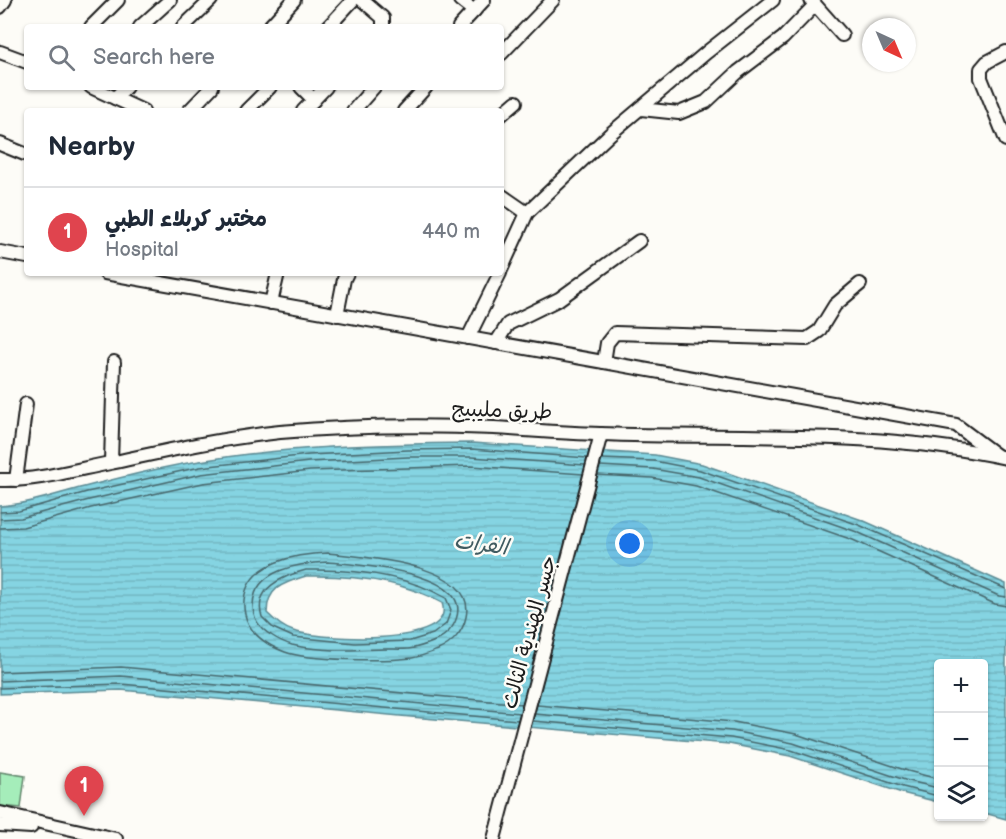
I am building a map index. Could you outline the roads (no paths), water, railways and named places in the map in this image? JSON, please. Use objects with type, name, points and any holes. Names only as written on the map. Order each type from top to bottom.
[{"type":"street","points":[[0,7],[5,0]]},
{"type":"street","points":[[94,24],[118,0]]},
{"type":"street","points":[[143,24],[170,0]]},
{"type":"street","points":[[186,24],[211,0]]},
{"type":"street","points":[[272,24],[294,0]]},
{"type":"street","points":[[331,24],[353,0]]},
{"type":"street","points":[[362,0],[383,18],[383,24]]},
{"type":"street","points":[[460,0],[474,11]]},
{"type":"street","points":[[462,24],[484,0]]},
{"type":"street","points":[[504,51],[553,0]]},
{"type":"street","points":[[504,262],[527,213],[610,134],[773,0]]},
{"type":"street","points":[[641,109],[679,113],[706,102],[738,72],[783,38],[813,2],[842,35]]},
{"type":"street","points":[[1006,51],[987,62],[981,69],[981,78],[1004,123],[1006,140]]},
{"type":"street","points":[[0,52],[24,61]]},
{"type":"street","points":[[97,90],[137,108]]},
{"type":"street","points":[[115,98],[123,90]]},
{"type":"street","points":[[192,108],[209,90]]},
{"type":"street","points":[[249,108],[267,90]]},
{"type":"street","points":[[304,90],[314,100]]},
{"type":"street","points":[[306,108],[323,90]]},
{"type":"street","points":[[356,108],[371,90]]},
{"type":"street","points":[[407,108],[423,90]]},
{"type":"street","points":[[504,112],[516,102]]},
{"type":"street","points":[[0,144],[24,154]]},
{"type":"street","points":[[504,197],[527,213]]},
{"type":"street","points":[[496,343],[508,324],[559,299],[639,241]]},
{"type":"street","points":[[0,252],[24,256]]},
{"type":"street","points":[[134,276],[164,279],[337,315],[956,424],[1001,457]]},
{"type":"street","points":[[271,303],[277,276]]},
{"type":"street","points":[[337,315],[346,276]]},
{"type":"street","points":[[468,338],[497,276]]},
{"type":"street","points":[[604,362],[607,343],[615,333],[807,339],[819,331],[835,305],[860,284]]},
{"type":"street","points":[[111,462],[114,362]]},
{"type":"street","points":[[16,480],[26,404]]},
{"type":"street","name":"طريق مليبيج","points":[[0,480],[55,475],[111,462],[278,433],[371,426],[491,428],[601,434],[839,437],[1001,457]]},
{"type":"street","name":"جسر الهندية الثالث","points":[[494,839],[601,434]]},
{"type":"street","points":[[0,813],[91,837],[116,839]]},
{"type":"street","points":[[0,825],[62,828]]},
{"type":"water","name":"الفرات","points":[[472,443],[655,455],[702,464],[862,520],[1006,584],[1006,819],[988,814],[988,659],[934,659],[934,801],[902,793],[790,756],[729,744],[121,690],[0,694],[0,506],[32,501],[185,463],[267,452],[369,445]],"holes":[[[306,576],[359,578],[394,584],[427,595],[442,603],[441,618],[429,628],[408,634],[355,638],[293,631],[279,624],[267,613],[270,597],[278,587],[291,581]]]},
{"type":"place","name":"مختبر كربلاء الطبي","points":[[84,816]]}]
